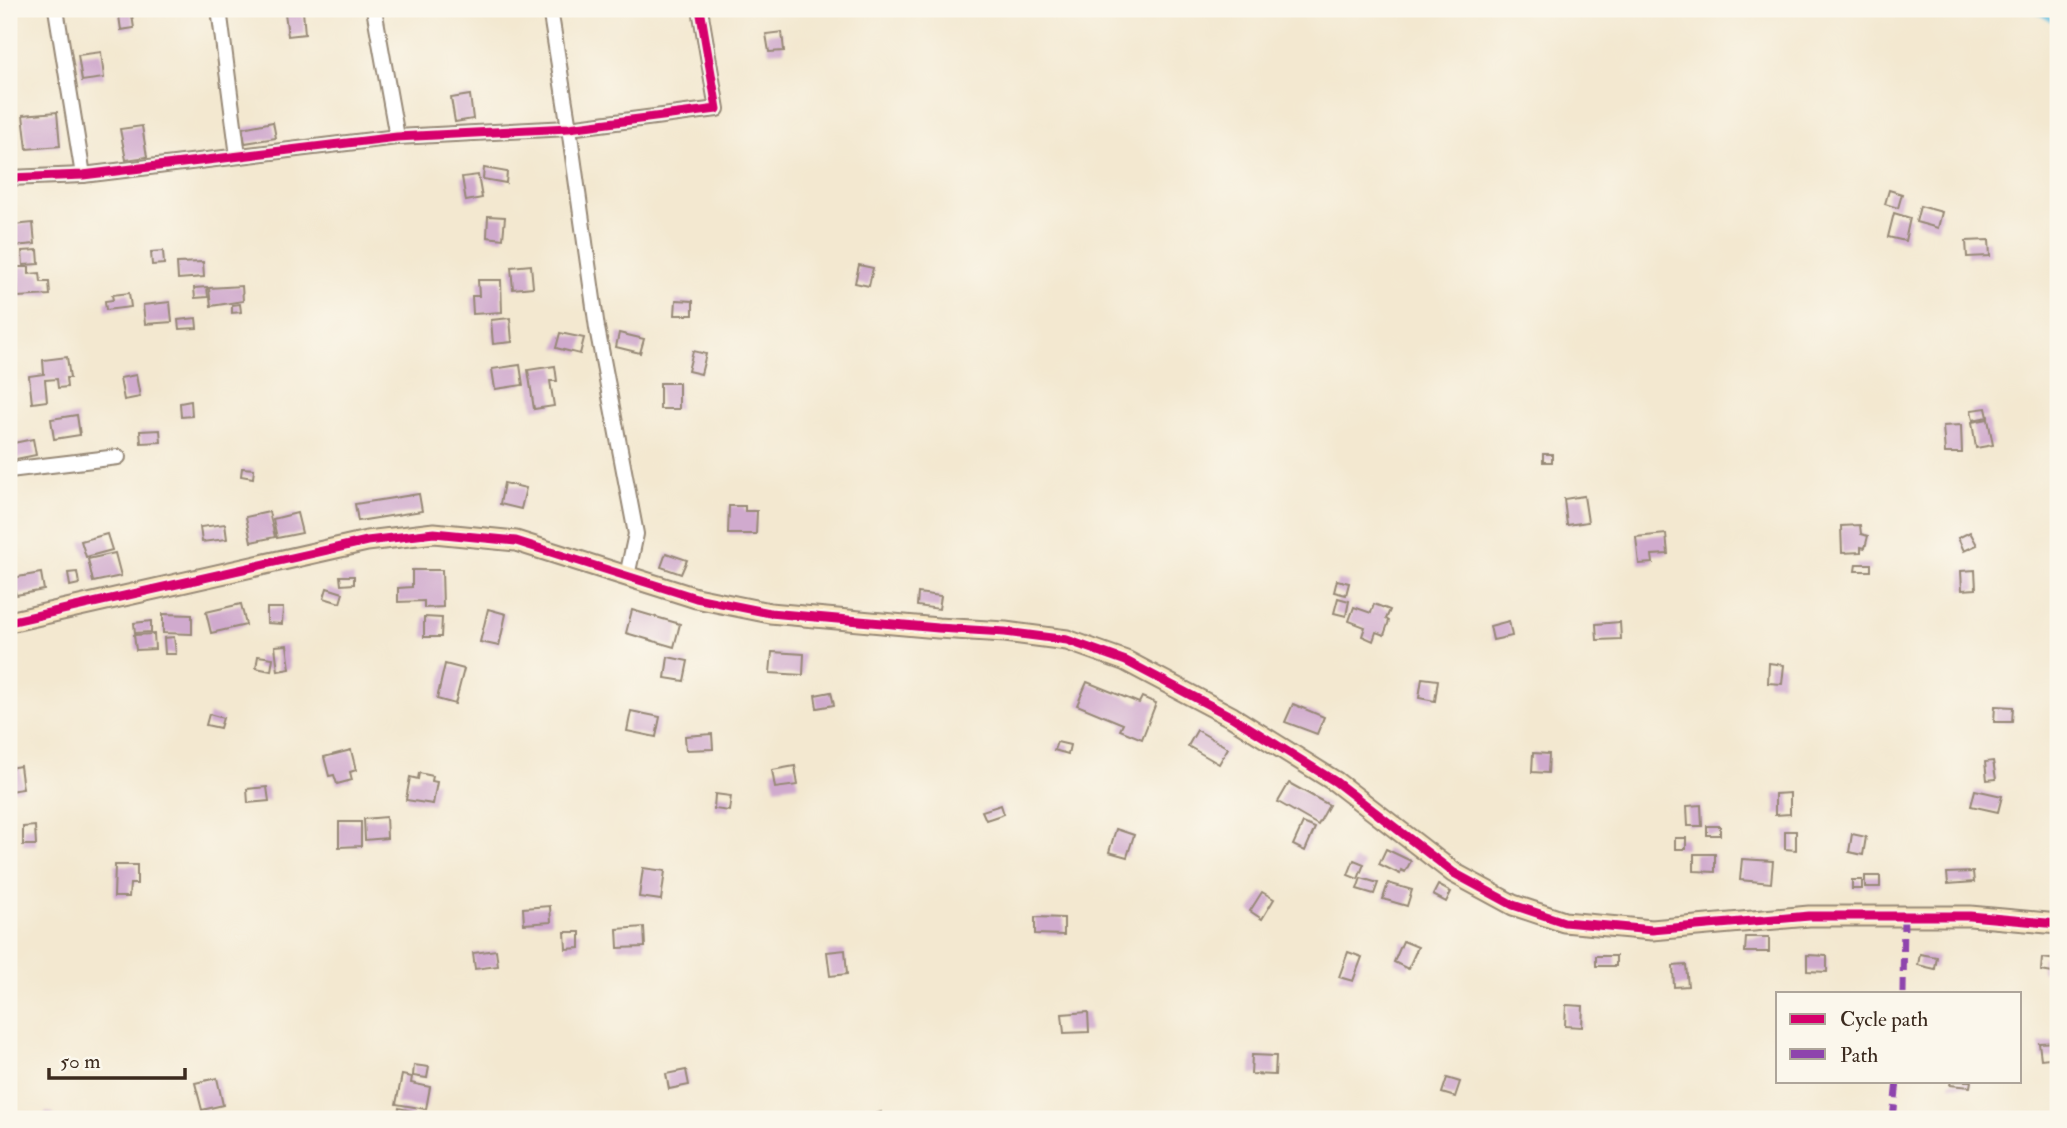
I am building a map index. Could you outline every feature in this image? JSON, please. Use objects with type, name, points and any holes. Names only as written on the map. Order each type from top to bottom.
[{"type":"street","points":[[57,9],[83,175]]},
{"type":"street","points":[[219,9],[238,156]]},
{"type":"street","points":[[374,9],[397,137]]},
{"type":"street","points":[[550,9],[597,328],[636,534],[627,576]]},
{"type":"street","points":[[9,178],[83,175],[397,137],[569,128],[717,109],[700,9]]},
{"type":"street","points":[[9,470],[118,457]]},
{"type":"street","points":[[9,622],[367,541],[434,533],[516,541],[696,598],[770,613],[1067,640],[1126,661],[1232,717],[1336,782],[1454,873],[1513,905],[1564,922],[1652,930],[1809,916],[1970,916],[2058,924]]},
{"type":"building","points":[[118,9],[131,9],[134,28],[121,30]]},
{"type":"building","points":[[303,11],[305,34],[288,36],[285,13]]},
{"type":"building","points":[[782,32],[784,51],[769,52],[766,34]]},
{"type":"building","points":[[101,52],[104,78],[82,81],[78,55]]},
{"type":"building","points":[[470,95],[473,119],[455,122],[451,98]]},
{"type":"building","points":[[57,112],[60,146],[27,149],[23,115]]},
{"type":"building","points":[[273,122],[276,138],[245,143],[242,128]]},
{"type":"building","points":[[16,123],[18,147],[9,148],[9,124]]},
{"type":"building","points":[[142,126],[147,157],[126,160],[120,129]]},
{"type":"building","points":[[484,168],[507,172],[506,183],[483,179]]},
{"type":"building","points":[[478,175],[482,198],[466,201],[462,177]]},
{"type":"building","points":[[1889,190],[1902,194],[1898,208],[1885,204]]},
{"type":"building","points":[[1920,206],[1942,212],[1938,228],[1916,222]]},
{"type":"building","points":[[1894,213],[1910,218],[1905,241],[1888,237]]},
{"type":"building","points":[[488,216],[505,217],[503,239],[487,237]]},
{"type":"building","points":[[33,223],[35,244],[14,246],[13,225]]},
{"type":"building","points":[[1989,240],[1990,256],[1967,257],[1966,241]]},
{"type":"building","points":[[38,250],[39,264],[23,265],[22,251]]},
{"type":"building","points":[[163,251],[164,264],[152,265],[151,252]]},
{"type":"building","points":[[203,262],[204,277],[178,279],[177,263]]},
{"type":"building","points":[[531,265],[533,287],[513,289],[511,267]]},
{"type":"building","points":[[859,265],[873,268],[869,286],[855,283]]},
{"type":"building","points":[[16,267],[29,267],[29,274],[40,273],[41,282],[49,282],[50,295],[18,297]]},
{"type":"building","points":[[478,280],[501,280],[502,312],[473,314],[472,296],[479,296]]},
{"type":"building","points":[[242,286],[243,301],[211,306],[209,288]]},
{"type":"building","points":[[207,287],[208,297],[195,298],[194,288]]},
{"type":"building","points":[[129,293],[131,307],[106,310],[105,301],[113,300],[112,295]]},
{"type":"building","points":[[676,300],[693,301],[693,315],[675,315]]},
{"type":"building","points":[[170,302],[172,322],[145,324],[143,305]]},
{"type":"building","points":[[240,304],[241,312],[232,313],[232,305]]},
{"type":"building","points":[[196,318],[197,328],[179,329],[178,320]]},
{"type":"building","points":[[510,318],[512,342],[493,344],[491,320]]},
{"type":"building","points":[[560,333],[584,338],[580,354],[556,348]]},
{"type":"building","points":[[619,333],[644,339],[640,353],[616,347]]},
{"type":"building","points":[[693,351],[706,354],[701,374],[688,371]]},
{"type":"building","points":[[67,357],[70,378],[66,378],[67,387],[58,388],[57,379],[45,380],[47,401],[32,403],[29,376],[44,374],[43,360]]},
{"type":"building","points":[[520,365],[523,385],[495,389],[492,369]]},
{"type":"building","points":[[555,366],[557,381],[550,381],[554,406],[534,409],[528,370]]},
{"type":"building","points":[[136,375],[140,397],[124,400],[120,378]]},
{"type":"building","points":[[660,383],[679,383],[679,409],[660,409]]},
{"type":"building","points":[[191,401],[192,416],[181,417],[180,403]]},
{"type":"building","points":[[1986,408],[1988,417],[1973,420],[1971,410]]},
{"type":"building","points":[[77,415],[80,435],[54,439],[51,419]]},
{"type":"building","points":[[1988,419],[1993,445],[1976,448],[1972,422]]},
{"type":"building","points":[[1961,425],[1962,453],[1945,453],[1943,426]]},
{"type":"building","points":[[160,430],[161,442],[141,443],[140,431]]},
{"type":"building","points":[[33,439],[36,455],[11,460],[9,444]]},
{"type":"building","points":[[1543,454],[1552,454],[1552,462],[1543,462]]},
{"type":"building","points":[[242,468],[254,469],[253,478],[241,476]]},
{"type":"building","points":[[504,483],[526,488],[521,509],[500,504]]},
{"type":"building","points":[[419,494],[422,511],[358,521],[355,504]]},
{"type":"building","points":[[1584,496],[1588,522],[1567,525],[1564,499]]},
{"type":"building","points":[[729,506],[745,506],[745,511],[757,511],[756,534],[728,534]]},
{"type":"building","points":[[269,512],[275,537],[251,542],[246,517]]},
{"type":"building","points":[[297,513],[302,533],[277,538],[273,519]]},
{"type":"building","points":[[225,524],[227,539],[202,542],[200,527]]},
{"type":"building","points":[[1860,525],[1861,534],[1868,536],[1865,548],[1861,547],[1861,552],[1842,553],[1841,526]]},
{"type":"building","points":[[1970,532],[1977,545],[1964,551],[1958,538]]},
{"type":"building","points":[[107,534],[112,550],[86,557],[81,541]]},
{"type":"building","points":[[1666,534],[1668,554],[1652,555],[1653,563],[1639,564],[1636,537]]},
{"type":"building","points":[[115,553],[121,576],[93,582],[88,559]]},
{"type":"building","points":[[666,553],[687,560],[681,574],[661,567]]},
{"type":"building","points":[[1856,564],[1871,564],[1871,571],[1855,571]]},
{"type":"building","points":[[412,570],[442,570],[443,607],[424,608],[424,601],[398,602],[398,588],[412,587]]},
{"type":"building","points":[[1975,570],[1976,589],[1962,590],[1961,571]]},
{"type":"building","points":[[77,572],[79,584],[70,586],[68,573]]},
{"type":"building","points":[[41,573],[44,590],[16,595],[12,578]]},
{"type":"building","points":[[340,576],[354,576],[354,584],[341,585]]},
{"type":"building","points":[[1337,580],[1349,583],[1346,595],[1334,592]]},
{"type":"building","points":[[327,588],[343,593],[340,603],[324,598]]},
{"type":"building","points":[[918,593],[941,596],[939,609],[917,606]]},
{"type":"building","points":[[1338,598],[1349,601],[1346,616],[1334,613]]},
{"type":"building","points":[[241,604],[246,625],[211,633],[206,612]]},
{"type":"building","points":[[1374,604],[1390,610],[1384,635],[1376,632],[1373,641],[1362,636],[1365,627],[1349,621],[1354,607],[1371,613]]},
{"type":"building","points":[[267,608],[283,608],[282,624],[267,623]]},
{"type":"building","points":[[488,609],[506,614],[499,646],[480,642]]},
{"type":"building","points":[[632,610],[680,624],[674,647],[626,633]]},
{"type":"building","points":[[163,614],[192,615],[192,634],[163,633]]},
{"type":"building","points":[[424,617],[442,618],[441,637],[424,637]]},
{"type":"building","points":[[151,621],[151,632],[135,633],[134,623]]},
{"type":"building","points":[[1509,621],[1512,636],[1493,640],[1490,626]]},
{"type":"building","points":[[1620,622],[1621,639],[1597,640],[1596,624]]},
{"type":"building","points":[[154,634],[155,649],[136,650],[134,635]]},
{"type":"building","points":[[174,637],[176,654],[165,654],[164,638]]},
{"type":"building","points":[[287,645],[290,669],[278,671],[275,646]]},
{"type":"building","points":[[772,652],[804,654],[803,675],[770,673]]},
{"type":"building","points":[[258,656],[273,658],[271,671],[256,668]]},
{"type":"building","points":[[668,657],[688,661],[684,681],[665,678]]},
{"type":"building","points":[[1769,663],[1784,665],[1782,684],[1768,683]]},
{"type":"building","points":[[445,664],[464,669],[455,704],[437,699]]},
{"type":"building","points":[[1422,678],[1438,680],[1435,701],[1419,698]]},
{"type":"building","points":[[1087,682],[1139,703],[1142,697],[1156,703],[1142,739],[1120,730],[1123,724],[1077,705]]},
{"type":"building","points":[[831,692],[834,705],[817,708],[815,695]]},
{"type":"building","points":[[1293,704],[1324,717],[1317,734],[1285,722]]},
{"type":"building","points":[[1995,706],[2013,707],[2012,722],[1994,722]]},
{"type":"building","points":[[631,711],[660,717],[656,737],[627,731]]},
{"type":"building","points":[[209,714],[223,718],[220,728],[206,725]]},
{"type":"building","points":[[1197,730],[1228,748],[1219,764],[1188,746]]},
{"type":"building","points":[[712,734],[713,749],[686,750],[685,736]]},
{"type":"building","points":[[1057,742],[1070,745],[1068,754],[1054,750]]},
{"type":"building","points":[[351,750],[356,770],[350,772],[352,780],[337,784],[334,775],[329,776],[324,757]]},
{"type":"building","points":[[1533,753],[1549,754],[1548,773],[1532,772]]},
{"type":"building","points":[[1993,761],[1996,779],[1987,780],[1985,762]]},
{"type":"building","points":[[20,766],[23,789],[9,791],[9,768]]},
{"type":"building","points":[[795,766],[798,785],[775,788],[772,770]]},
{"type":"building","points":[[419,773],[433,776],[432,781],[437,782],[433,804],[406,800],[410,777],[418,779]]},
{"type":"building","points":[[1289,783],[1329,805],[1318,825],[1278,802]]},
{"type":"building","points":[[267,787],[269,801],[248,803],[247,789]]},
{"type":"building","points":[[1975,790],[2002,796],[1998,812],[1971,806]]},
{"type":"building","points":[[1790,793],[1790,814],[1775,815],[1775,794]]},
{"type":"building","points":[[715,794],[731,796],[729,811],[714,809]]},
{"type":"building","points":[[1001,805],[1004,814],[986,820],[982,811]]},
{"type":"building","points":[[1701,805],[1702,826],[1688,826],[1687,806]]},
{"type":"building","points":[[386,817],[387,838],[365,840],[364,819]]},
{"type":"building","points":[[339,822],[361,822],[361,846],[339,847]]},
{"type":"building","points":[[1303,823],[1315,828],[1305,851],[1293,845]]},
{"type":"building","points":[[35,826],[36,845],[23,845],[23,827]]},
{"type":"building","points":[[1707,826],[1720,826],[1720,835],[1707,835]]},
{"type":"building","points":[[1116,829],[1134,835],[1127,857],[1109,852]]},
{"type":"building","points":[[1785,831],[1796,831],[1796,850],[1785,849]]},
{"type":"building","points":[[1852,834],[1866,837],[1863,855],[1849,852]]},
{"type":"building","points":[[1675,838],[1686,838],[1686,849],[1675,849]]},
{"type":"building","points":[[1386,849],[1411,861],[1405,872],[1401,870],[1400,874],[1379,864]]},
{"type":"building","points":[[1694,854],[1715,854],[1715,872],[1694,871]]},
{"type":"building","points":[[1742,859],[1773,861],[1771,883],[1740,880]]},
{"type":"building","points":[[1354,860],[1364,864],[1358,879],[1348,875]]},
{"type":"building","points":[[115,865],[137,865],[137,884],[130,884],[129,897],[114,897]]},
{"type":"building","points":[[643,868],[665,871],[661,900],[639,897]]},
{"type":"building","points":[[1973,872],[1974,882],[1948,884],[1947,873]]},
{"type":"building","points":[[1865,876],[1880,876],[1880,887],[1865,887]]},
{"type":"building","points":[[1361,878],[1378,883],[1374,894],[1357,889]]},
{"type":"building","points":[[1852,880],[1862,880],[1862,889],[1852,889]]},
{"type":"building","points":[[1388,883],[1412,890],[1407,906],[1383,899]]},
{"type":"building","points":[[1438,885],[1451,892],[1446,902],[1433,895]]},
{"type":"building","points":[[1262,892],[1274,899],[1262,919],[1250,911]]},
{"type":"building","points":[[550,906],[551,922],[524,924],[523,908]]},
{"type":"building","points":[[1035,917],[1064,918],[1064,935],[1035,934]]},
{"type":"building","points":[[644,927],[645,947],[618,948],[617,929]]},
{"type":"building","points":[[565,932],[580,932],[580,948],[566,949]]},
{"type":"building","points":[[1746,937],[1769,937],[1769,952],[1745,952]]},
{"type":"building","points":[[1403,941],[1418,947],[1408,969],[1394,962]]},
{"type":"building","points":[[496,950],[498,966],[475,969],[473,953]]},
{"type":"building","points":[[845,950],[847,974],[830,976],[827,952]]},
{"type":"building","points":[[1348,952],[1362,957],[1353,981],[1339,977]]},
{"type":"building","points":[[1920,954],[1937,957],[1935,969],[1918,965]]},
{"type":"building","points":[[1807,955],[1827,956],[1827,972],[1807,971]]},
{"type":"building","points":[[1596,956],[1616,956],[1616,966],[1596,966]]},
{"type":"building","points":[[2042,958],[2058,960],[2058,974],[2041,971]]},
{"type":"building","points":[[1686,965],[1688,986],[1674,987],[1673,966]]},
{"type":"building","points":[[1566,1005],[1583,1006],[1582,1027],[1565,1026]]},
{"type":"building","points":[[1088,1012],[1089,1032],[1064,1033],[1062,1014]]},
{"type":"building","points":[[2058,1042],[2058,1057],[2041,1059],[2039,1043]]},
{"type":"building","points":[[1252,1055],[1276,1056],[1275,1075],[1251,1074]]},
{"type":"building","points":[[414,1065],[429,1067],[427,1078],[413,1076]]},
{"type":"building","points":[[686,1070],[689,1085],[669,1089],[666,1074]]},
{"type":"building","points":[[402,1075],[412,1077],[411,1083],[430,1087],[426,1109],[396,1104]]},
{"type":"building","points":[[217,1078],[223,1105],[202,1110],[195,1083]]},
{"type":"building","points":[[1447,1078],[1460,1082],[1455,1097],[1442,1093]]},
{"type":"building","points":[[1951,1082],[1971,1082],[1970,1087],[1950,1085]]},
{"type":"building","points":[[399,1108],[412,1111],[411,1119],[397,1118]]},
{"type":"building","points":[[45,1112],[54,1113],[54,1119],[45,1119]]},
{"type":"building","points":[[881,1112],[883,1119],[865,1117]]},
{"type":"waterway","points":[[2034,9],[2058,23]]},
{"type":"marked path","points":[[1903,992],[1904,916]]},
{"type":"marked path","points":[[1893,1119],[1897,1082]]},
{"type":"cycle path","points":[[9,178],[83,175],[397,137],[569,128],[717,109],[700,9]]},
{"type":"cycle path","points":[[9,622],[367,541],[434,533],[516,541],[696,598],[770,613],[1005,632],[1067,640],[1126,661],[1232,717],[1336,782],[1454,873],[1513,905],[1564,922],[1652,930],[1809,916],[1970,916],[2058,924]]}]
